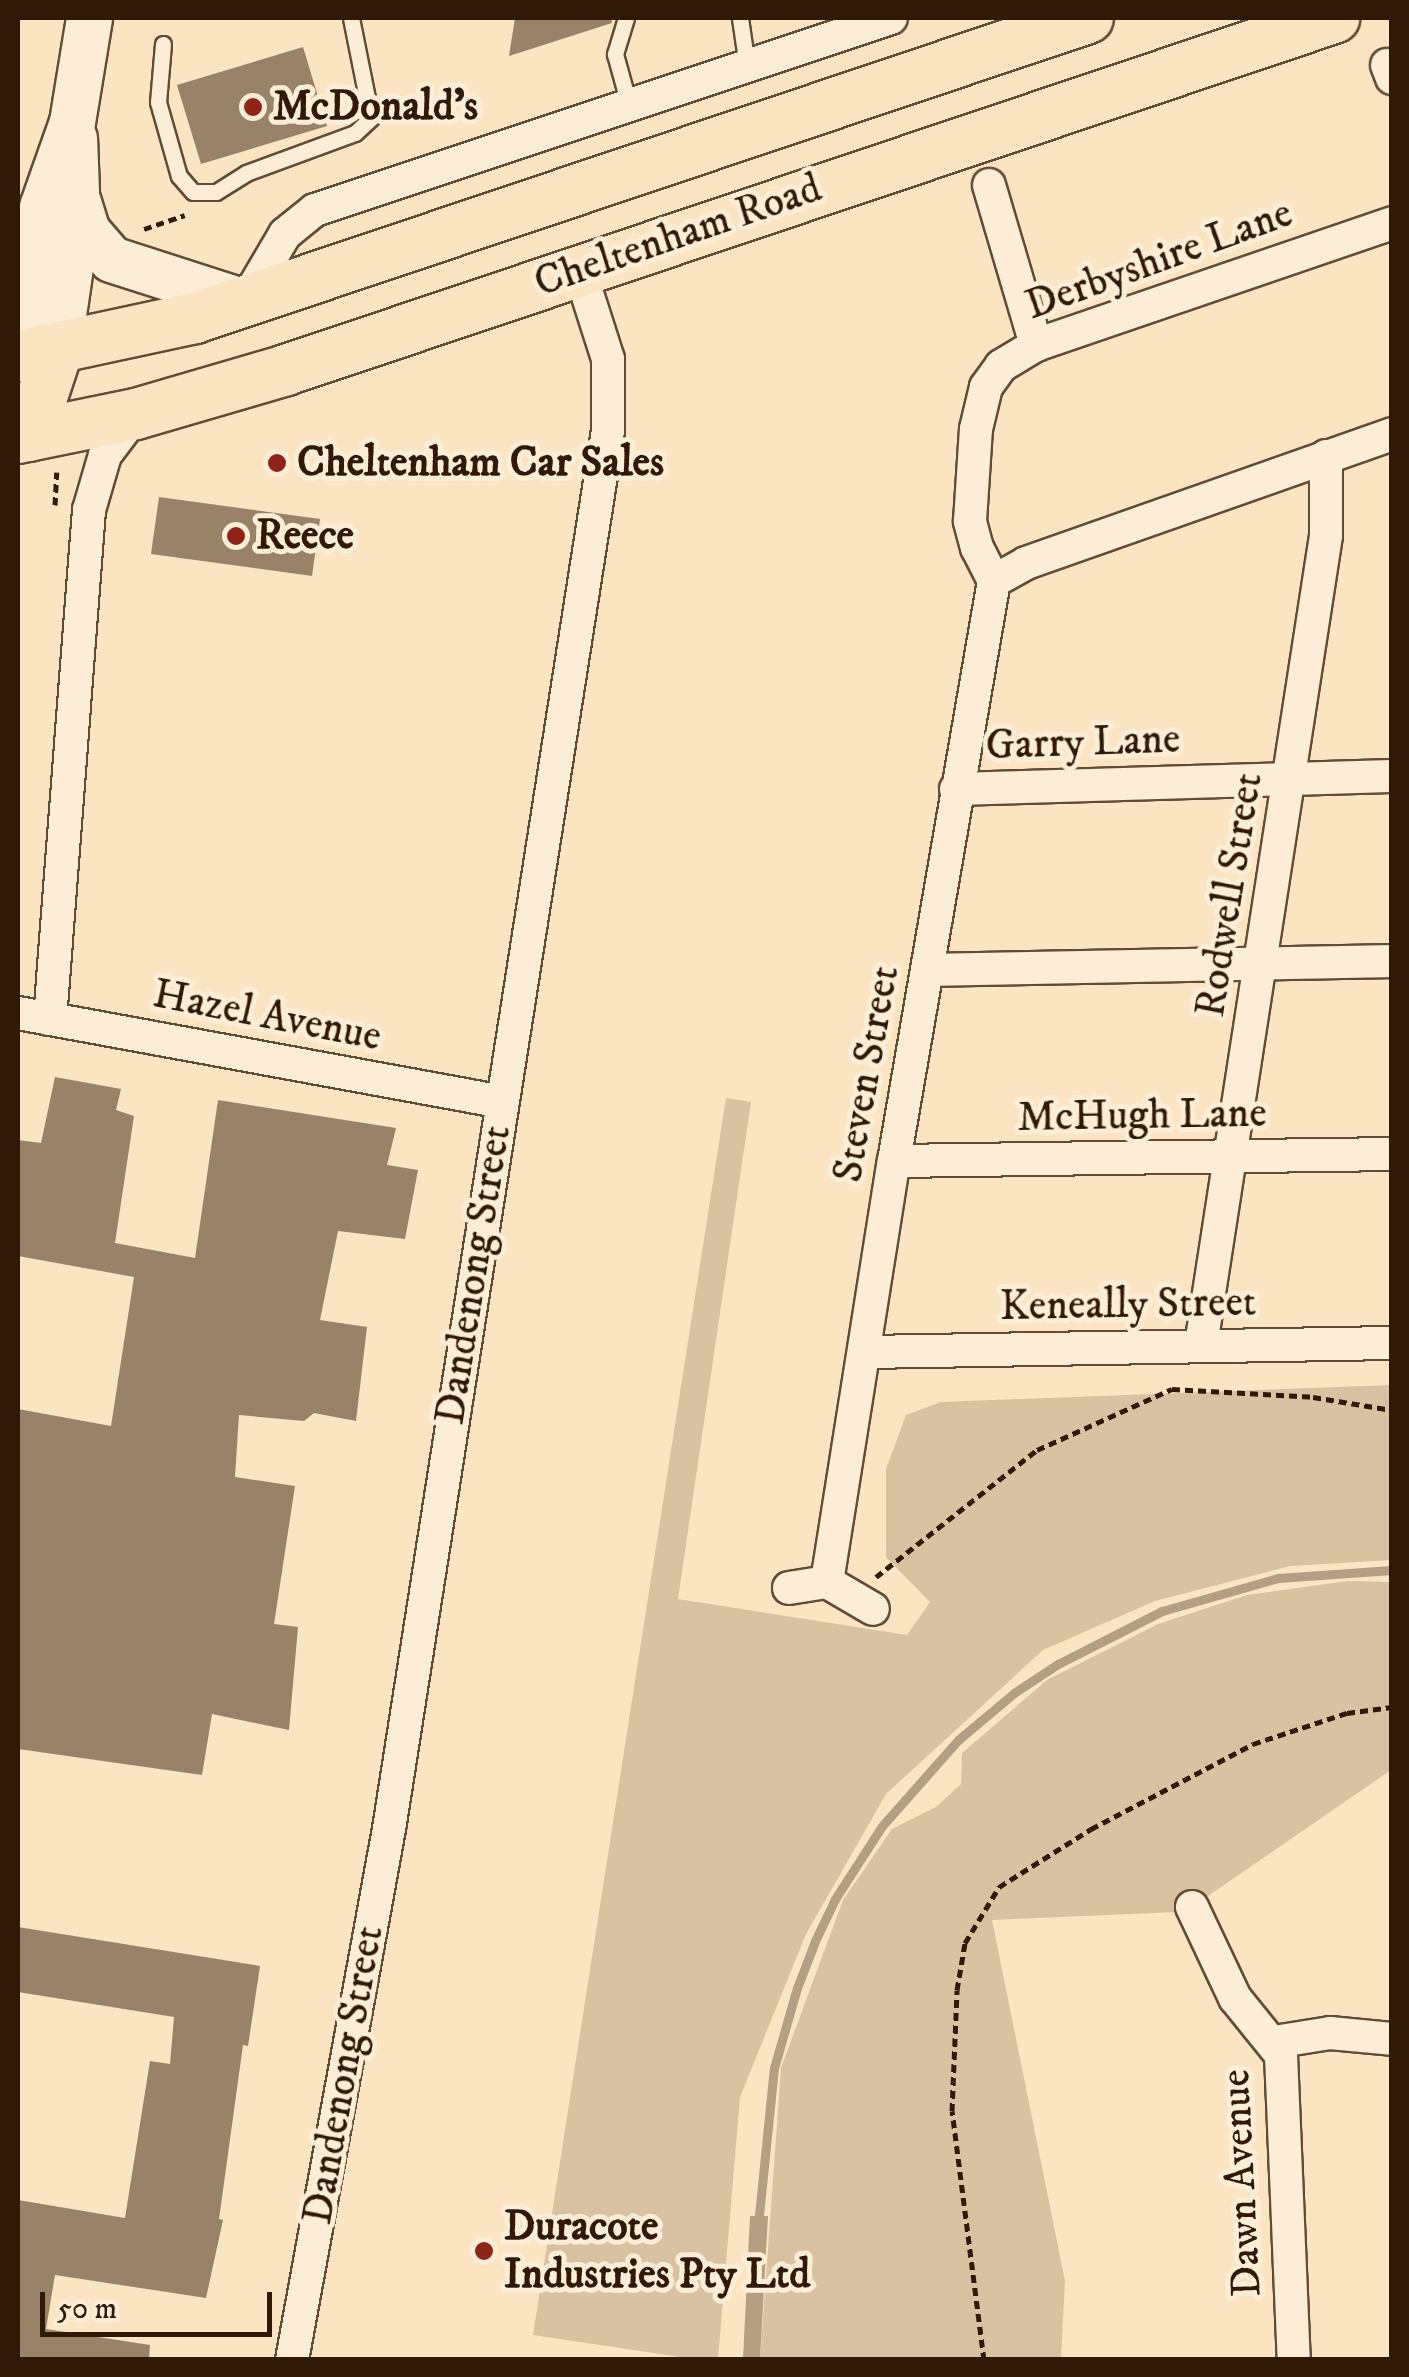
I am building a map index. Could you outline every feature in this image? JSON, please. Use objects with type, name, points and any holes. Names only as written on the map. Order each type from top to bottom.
[{"type":"main road","points":[[32,354],[23,288],[42,207],[72,122],[89,18]]},
{"type":"main road","name":"Cheltenham Road","points":[[32,354],[154,329],[245,302],[1088,18]]},
{"type":"main road","name":"Cheltenham Road","points":[[23,436],[136,414],[374,342],[580,268],[1334,18]]},
{"type":"main road","points":[[72,122],[78,202],[87,231],[109,257],[245,302]]},
{"type":"main road","name":"Dandenong Street","points":[[555,195],[580,268]]},
{"type":"main road","points":[[23,436],[32,354],[78,202]]},
{"type":"street","points":[[245,302],[286,234],[306,215],[890,18]]},
{"type":"street","points":[[989,185],[1036,344]]},
{"type":"street","name":"Derbyshire Lane","points":[[994,581],[977,548],[970,521],[976,429],[986,387],[1001,366],[1036,344],[1392,223]]},
{"type":"street","name":"Dandenong Street","points":[[292,2360],[389,1829],[501,1102],[532,938],[608,431],[608,360],[580,268]]},
{"type":"street","points":[[50,1019],[89,510],[105,454],[136,414]]},
{"type":"street","points":[[994,581],[1026,564],[1392,434]]},
{"type":"street","name":"Rodwell Street","points":[[1201,1346],[1326,536],[1326,456]]},
{"type":"street","name":"Steven Street","points":[[850,1596],[866,1352],[894,1161],[994,581]]},
{"type":"street","name":"Garry Lane","points":[[956,790],[1392,776]]},
{"type":"street","points":[[929,970],[1392,960]]},
{"type":"street","name":"Hazel Avenue","points":[[18,1013],[501,1102]]},
{"type":"street","name":"McHugh Lane","points":[[894,1161],[1392,1154]]},
{"type":"street","name":"Keneally Street","points":[[866,1352],[1392,1343]]},
{"type":"street","points":[[789,1588],[850,1596]]},
{"type":"street","name":"Dawn Avenue","points":[[1192,1908],[1235,1998],[1274,2042],[1283,2068],[1294,2360]]},
{"type":"street","points":[[1274,2042],[1330,2033],[1392,2039]]},
{"type":"lane","points":[[163,44],[158,102],[179,176],[193,192],[216,192],[246,174],[354,134],[371,118],[351,18]]},
{"type":"lane","points":[[626,18],[615,54],[630,105]]},
{"type":"lane","points":[[740,18],[747,66]]},
{"type":"path","points":[[850,1596],[1037,1450],[1172,1389],[1312,1397],[1392,1410]]},
{"type":"path","points":[[984,2360],[952,2111],[957,1990],[965,1944],[999,1887],[1090,1829],[1253,1744],[1347,1713],[1392,1708]]},
{"type":"shaded area","points":[[726,1098],[751,1102],[678,1599],[907,1635],[930,1602],[886,1557],[886,1469],[906,1415],[941,1402],[1391,1385],[1392,1560],[1290,1566],[1155,1601],[1043,1650],[886,1794],[806,1934],[740,2097],[718,2359],[700,2360],[533,2335]]},
{"type":"shaded area","points":[[1348,1581],[1391,1582],[1391,1770],[1192,1907],[1176,1912],[992,1920],[1065,2281],[1061,2359],[760,2360],[781,2068],[843,1900],[892,1829],[936,1807],[961,1784],[962,1753],[1047,1680],[1158,1624],[1247,1595]]},
{"type":"shaded area","points":[[750,2216],[768,2216],[760,2359],[743,2359]]},
{"type":"building","points":[[515,18],[611,18],[612,23],[509,56]]},
{"type":"building","points":[[303,47],[327,126],[201,164],[177,85]]},
{"type":"building","name":"Reece","points":[[159,497],[320,519],[312,576],[151,554]]},
{"type":"building","points":[[55,1077],[121,1089],[116,1110],[134,1116],[115,1243],[195,1258],[218,1100],[396,1128],[387,1165],[418,1170],[405,1239],[338,1231],[320,1320],[367,1327],[356,1421],[314,1413],[304,1421],[239,1415],[235,1477],[295,1486],[274,1624],[298,1627],[289,1730],[212,1714],[202,1775],[18,1749],[18,1409],[111,1426],[134,1277],[18,1256],[18,1140],[41,1143]]},
{"type":"building","points":[[18,1927],[260,1966],[248,2046],[243,2045],[219,2219],[223,2220],[206,2298],[55,2275],[46,2329],[150,2345],[149,2360],[18,2360],[18,2200],[125,2218],[150,2061],[170,2064],[174,2017],[18,1992]]},
{"type":"waterway","points":[[758,2225],[774,2068],[815,1941],[835,1899],[882,1826],[958,1740],[1014,1693],[1058,1664],[1162,1611],[1278,1578],[1392,1570]]},
{"type":"place","name":"McDonald's","points":[[253,107]]},
{"type":"place","name":"Cheltenham Car Sales","points":[[277,463]]},
{"type":"place","name":"Reece","points":[[236,536]]},
{"type":"place","name":"Duracote Industries Pty Ltd","points":[[484,2251]]}]
